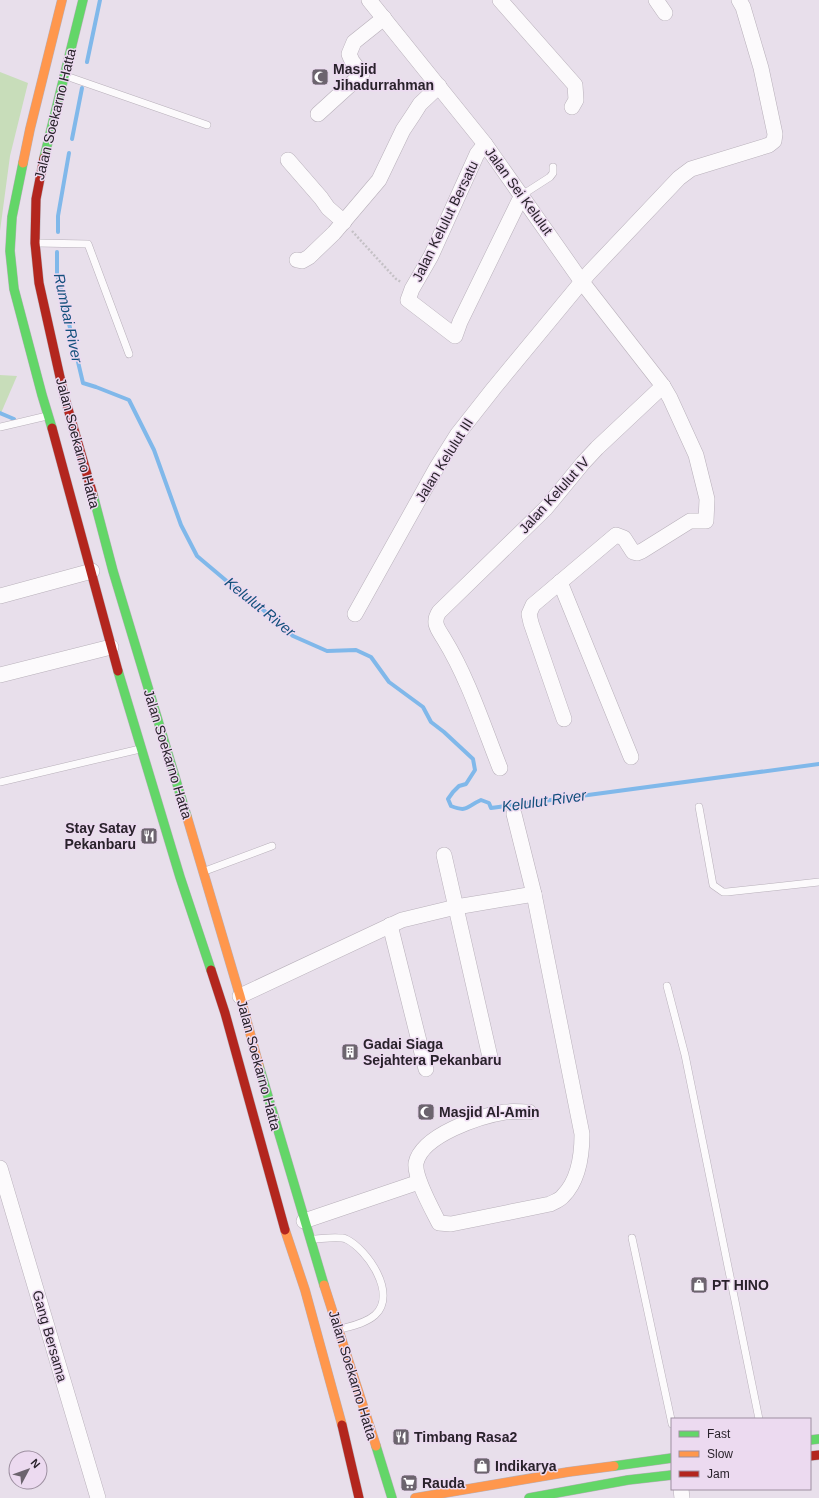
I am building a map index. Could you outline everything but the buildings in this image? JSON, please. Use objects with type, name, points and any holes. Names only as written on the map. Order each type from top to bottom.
[{"type":"main road","name":"Jalan Soekarno Hatta","points":[[62,0],[30,129],[12,217],[10,250],[14,289],[42,395],[92,571],[111,647],[142,749],[178,829],[203,872],[304,1221],[392,1498]]},
{"type":"main road","name":"Jalan Soekarno Hatta","points":[[83,0],[40,174],[36,199],[35,243],[38,283],[64,395],[93,494],[178,829],[180,877],[225,1013],[286,1234],[305,1290],[338,1409],[359,1498]]},
{"type":"main road","points":[[415,1498],[568,1472],[671,1458]]},
{"type":"main road","points":[[529,1498],[575,1494],[628,1480],[671,1474]]},
{"type":"street","name":"Jalan Sei Kelulut","points":[[369,0],[485,144],[582,282],[663,386],[696,455],[707,499],[706,521],[690,521],[637,553],[633,552],[624,538],[616,535],[560,582]]},
{"type":"street","points":[[500,0],[575,85],[576,100],[572,107]]},
{"type":"street","points":[[656,0],[666,13]]},
{"type":"street","name":"Jalan Kelulut III","points":[[355,614],[437,467],[457,435],[494,388],[605,255],[684,174],[691,169],[769,145],[774,140],[775,134],[745,2]]},
{"type":"street","points":[[318,114],[362,74],[352,61],[350,54],[354,42],[384,18]]},
{"type":"street","points":[[297,260],[302,261],[309,257],[344,222],[379,180],[403,130],[420,104],[439,86]]},
{"type":"street","name":"Jalan Kelulut Bersatu","points":[[410,294],[431,256],[477,154],[485,144]]},
{"type":"street","points":[[288,160],[328,208],[344,222]]},
{"type":"street","points":[[410,294],[455,336],[460,322],[522,195]]},
{"type":"street","name":"Jalan Kelulut IV","points":[[500,768],[456,659],[435,625],[436,617],[439,612],[546,508],[597,448],[663,386]]},
{"type":"street","points":[[0,596],[92,571]]},
{"type":"street","points":[[564,719],[529,614],[533,605],[560,582],[631,757]]},
{"type":"street","points":[[0,676],[111,647]]},
{"type":"street","points":[[514,814],[534,894],[582,1134],[582,1155],[574,1183],[563,1197],[550,1204],[451,1224],[439,1223],[419,1182],[416,1164],[421,1153],[439,1137],[454,1127],[475,1119],[506,1112],[529,1112]]},
{"type":"street","points":[[444,855],[490,1057]]},
{"type":"street","points":[[240,996],[402,920],[456,907],[534,894]]},
{"type":"street","points":[[390,925],[426,1069]]},
{"type":"street","name":"Gang Bersama","points":[[1,1172],[98,1498]]},
{"type":"street","points":[[304,1221],[419,1182]]},
{"type":"lane","points":[[64,76],[84,81],[207,125]]},
{"type":"lane","points":[[522,195],[550,177],[553,173],[553,167]]},
{"type":"lane","points":[[35,243],[88,244],[129,354]]},
{"type":"lane","points":[[0,427],[49,416]]},
{"type":"lane","points":[[0,782],[142,749]]},
{"type":"lane","points":[[699,807],[713,885],[717,889],[728,892],[819,882]]},
{"type":"lane","points":[[203,872],[272,846]]},
{"type":"lane","points":[[667,986],[686,1062],[758,1418]]},
{"type":"lane","points":[[632,1238],[671,1419]]},
{"type":"lane","points":[[310,1239],[344,1239],[359,1248],[369,1259],[379,1278],[384,1298],[375,1315],[360,1323],[339,1330]]},
{"type":"path","points":[[344,222],[410,294]]},
{"type":"green space","points":[[0,72],[28,83],[10,156],[0,231]]},
{"type":"green space","points":[[0,375],[17,376],[1,413],[0,413]]},
{"type":"waterway","name":"Rumbai River","points":[[87,62],[100,0]]},
{"type":"waterway","name":"Rumbai River","points":[[72,139],[82,88]]},
{"type":"waterway","name":"Rumbai River","points":[[58,232],[58,216],[69,153]]},
{"type":"waterway","name":"Kelulut River","points":[[57,252],[57,273],[83,383],[129,400],[154,450],[181,525],[197,556],[293,636],[327,651],[356,650],[371,657],[389,682],[423,707],[431,722],[473,759],[475,770],[466,784],[459,786],[448,799],[451,806],[464,809],[481,800],[489,803],[491,808],[819,764]]},
{"type":"waterway","points":[[0,413],[14,419]]},
{"type":"traffic: fast","points":[[44,158],[83,0]]},
{"type":"traffic: fast","points":[[23,163],[12,217],[10,251],[14,289],[52,428]]},
{"type":"traffic: fast","points":[[93,495],[113,571],[187,817]]},
{"type":"traffic: fast","points":[[118,671],[180,877],[211,970]]},
{"type":"traffic: fast","points":[[259,1066],[324,1285]]},
{"type":"traffic: fast","points":[[811,1440],[819,1439]]},
{"type":"traffic: fast","points":[[376,1446],[392,1498]]},
{"type":"traffic: fast","points":[[614,1466],[671,1458]]},
{"type":"traffic: fast","points":[[529,1498],[628,1480],[671,1475]]},
{"type":"traffic: slow","points":[[23,163],[62,0]]},
{"type":"traffic: slow","points":[[187,817],[259,1066]]},
{"type":"traffic: slow","points":[[285,1230],[305,1290],[342,1425]]},
{"type":"traffic: slow","points":[[324,1285],[376,1446]]},
{"type":"traffic: slow","points":[[415,1498],[568,1472],[614,1466]]},
{"type":"traffic: jam","points":[[44,158],[36,199],[35,243],[39,283],[64,395],[93,495]]},
{"type":"traffic: jam","points":[[52,428],[118,671]]},
{"type":"traffic: jam","points":[[211,970],[225,1013],[285,1230]]},
{"type":"traffic: jam","points":[[342,1425],[359,1498]]},
{"type":"traffic: jam","points":[[811,1456],[819,1455]]},
{"type":"place","name":"Masjid Jihadurrahman","points":[[320,77]]},
{"type":"place","name":"Stay Satay Pekanbaru","points":[[149,836]]},
{"type":"place","name":"Gadai Siaga Sejahtera Pekanbaru","points":[[350,1052]]},
{"type":"place","name":"Masjid Al-Amin","points":[[426,1112]]},
{"type":"place","name":"PT HINO","points":[[699,1285]]},
{"type":"place","name":"Timbang Rasa2","points":[[401,1437]]},
{"type":"place","name":"Indikarya","points":[[482,1466]]},
{"type":"place","name":"Rauda","points":[[409,1483]]}]
